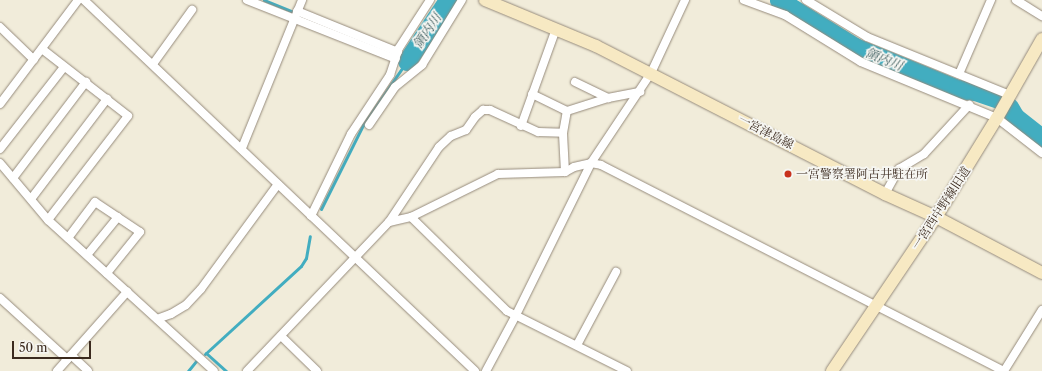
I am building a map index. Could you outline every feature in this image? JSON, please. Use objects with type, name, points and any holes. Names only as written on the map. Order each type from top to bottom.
[{"type":"main road","name":"一宮津島線","points":[[485,0],[596,46],[886,194],[936,217],[1042,273]]},
{"type":"main road","name":"一宮西中野線旧道","points":[[832,371],[936,217],[997,118],[1042,39]]},
{"type":"street","points":[[0,104],[78,0]]},
{"type":"street","points":[[84,0],[242,148],[311,216],[475,371]]},
{"type":"street","points":[[247,0],[294,19],[397,56]]},
{"type":"street","points":[[242,148],[302,0]]},
{"type":"street","points":[[311,216],[351,134],[390,75],[397,56],[430,0]]},
{"type":"street","points":[[368,125],[395,87],[422,65],[462,0]]},
{"type":"street","points":[[486,371],[516,315],[591,163],[651,74],[685,0]]},
{"type":"street","points":[[744,0],[785,15],[861,62],[969,105],[997,118],[1042,153]]},
{"type":"street","points":[[806,0],[867,37],[1010,95]]},
{"type":"street","points":[[959,74],[991,0]]},
{"type":"street","points":[[1016,0],[1042,16]]},
{"type":"street","points":[[153,64],[192,10]]},
{"type":"street","points":[[298,11],[397,56]]},
{"type":"street","points":[[0,27],[34,60]]},
{"type":"street","points":[[521,126],[556,30]]},
{"type":"street","points":[[42,49],[128,116],[48,220]]},
{"type":"street","points":[[0,148],[64,67]]},
{"type":"street","points":[[13,178],[86,82]]},
{"type":"street","points":[[574,82],[608,98]]},
{"type":"street","points":[[532,94],[567,111],[608,98],[640,92]]},
{"type":"street","points":[[31,199],[107,99]]},
{"type":"street","points":[[886,194],[899,169],[924,154],[969,105]]},
{"type":"street","points":[[248,371],[389,222],[439,146],[451,136],[466,130],[475,117],[483,110],[490,110],[521,126],[538,132],[562,133]]},
{"type":"street","points":[[565,172],[562,133],[567,111]]},
{"type":"street","points":[[389,222],[410,217],[498,174],[565,172],[574,167],[591,163],[601,165],[876,304],[1004,371],[1042,310]]},
{"type":"street","points":[[0,164],[48,220],[214,371]]},
{"type":"street","points":[[157,319],[171,314],[186,305],[201,289],[278,184]]},
{"type":"street","points":[[68,238],[95,202],[140,232],[107,273]]},
{"type":"street","points":[[87,255],[118,217]]},
{"type":"street","points":[[410,217],[507,311],[627,371]]},
{"type":"street","points":[[577,345],[616,272]]},
{"type":"street","points":[[57,371],[127,292]]},
{"type":"street","points":[[0,298],[69,357],[88,371]]},
{"type":"street","points":[[281,336],[317,371]]},
{"type":"waterway","points":[[264,0],[293,12]]},
{"type":"waterway","name":"領内川","points":[[407,61],[448,0]]},
{"type":"waterway","name":"領内川","points":[[779,0],[855,47],[958,89],[975,91],[998,99]]},
{"type":"waterway","points":[[321,209],[363,125],[407,61],[399,57]]},
{"type":"waterway","name":"領内川","points":[[1009,107],[1015,117],[1042,138]]},
{"type":"waterway","points":[[205,354],[301,266],[306,258],[310,236]]},
{"type":"waterway","points":[[206,353],[226,371]]},
{"type":"waterway","points":[[188,371],[197,360]]},
{"type":"place","name":"一宮警察署阿古井駐在所","points":[[788,174]]}]
